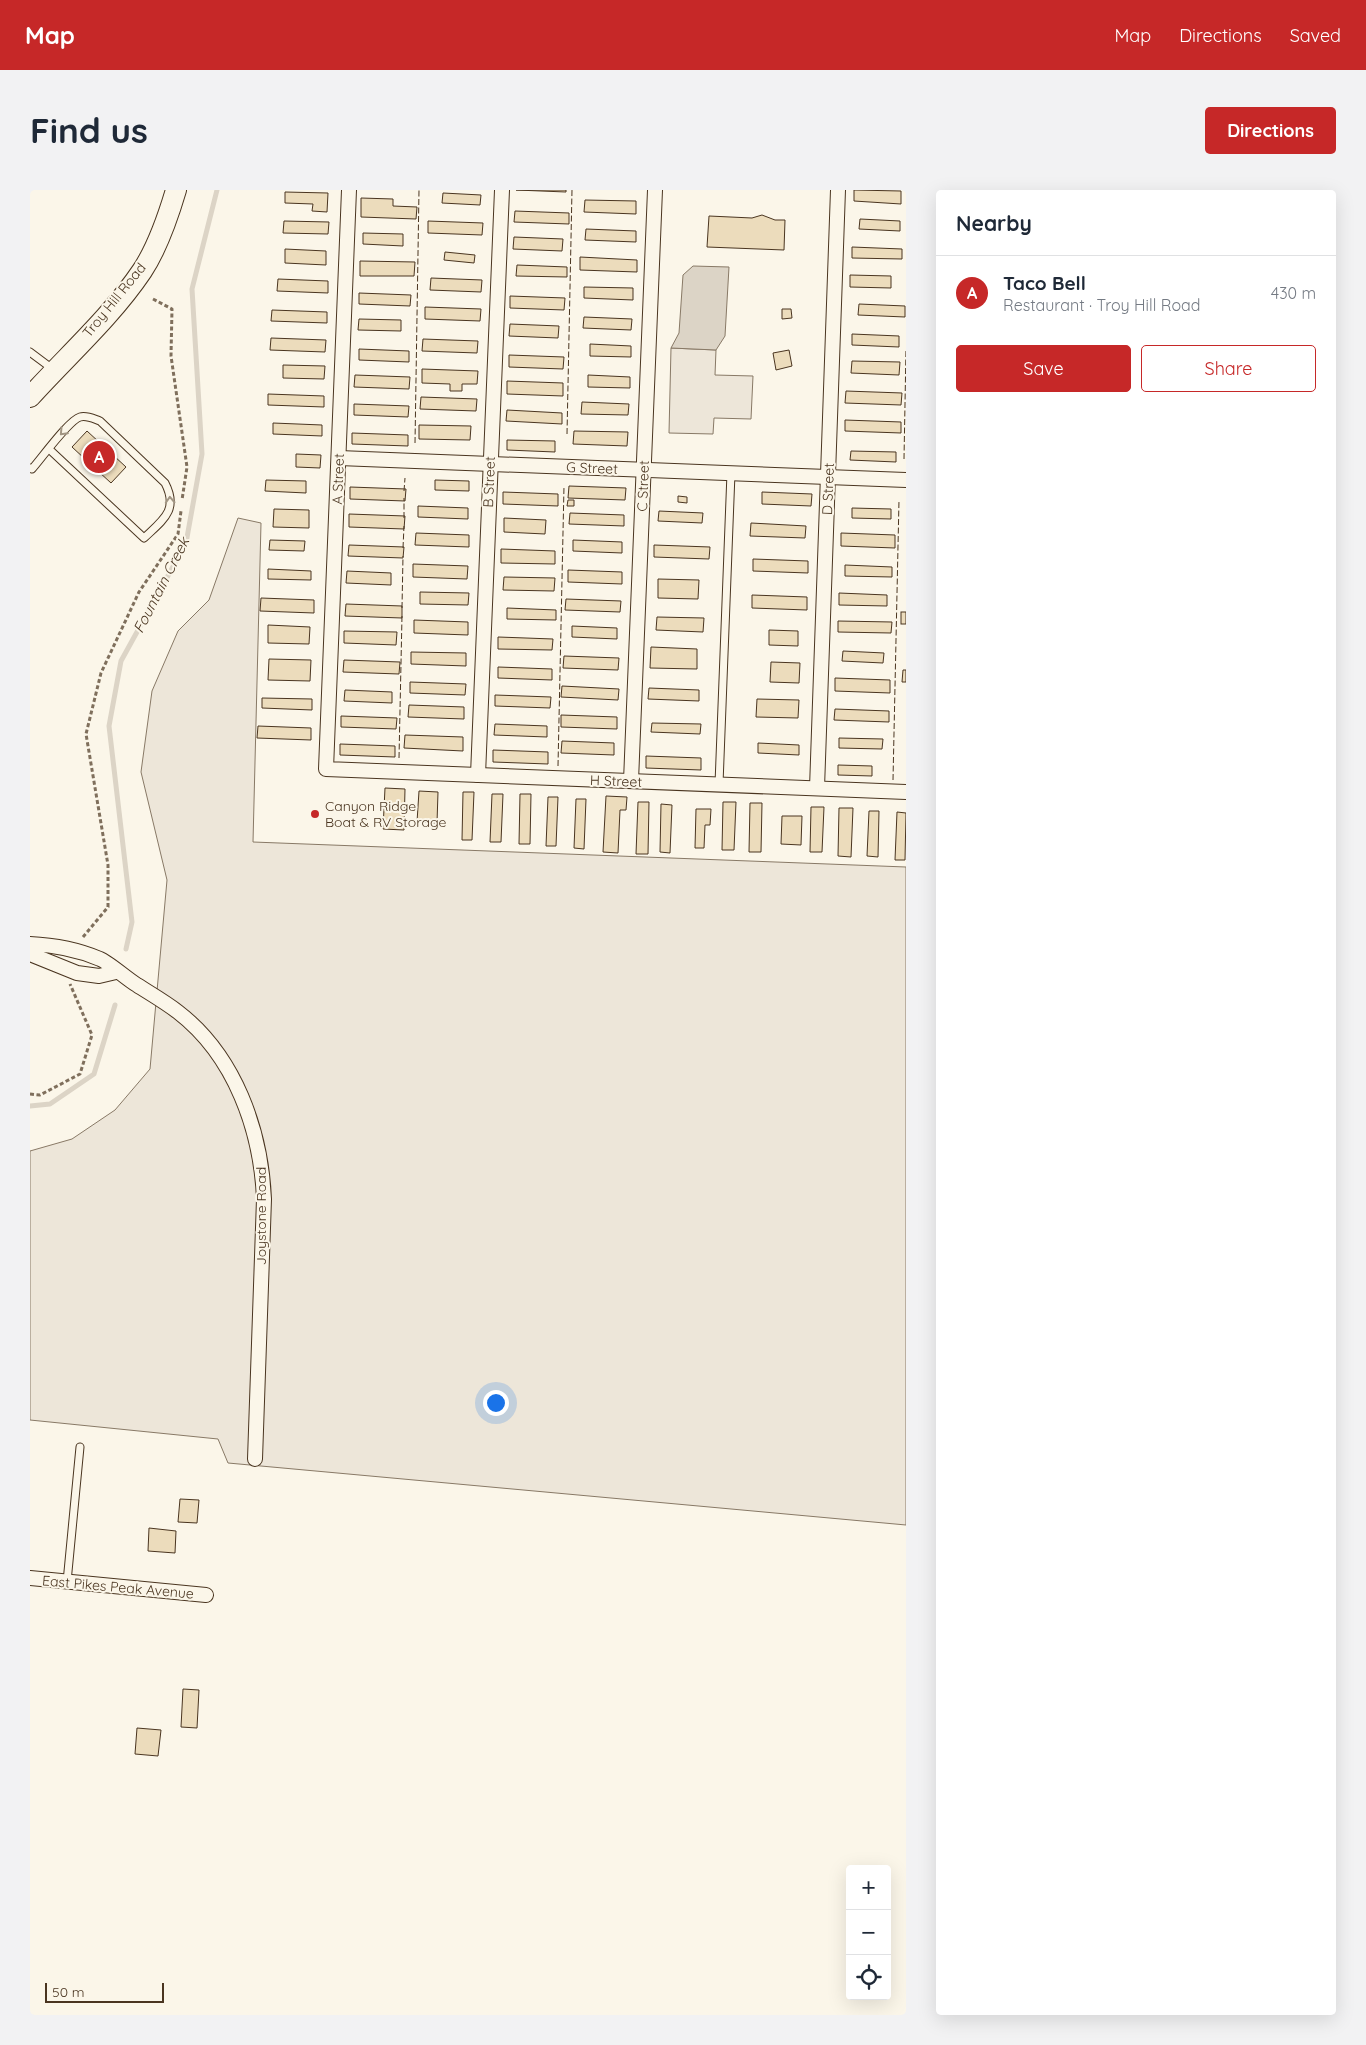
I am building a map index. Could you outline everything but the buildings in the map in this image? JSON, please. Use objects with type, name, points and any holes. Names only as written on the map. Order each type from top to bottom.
[{"type":"main road","name":"Troy Hill Road","points":[[30,397],[111,309],[142,270],[169,216],[176,190]]},
{"type":"street","name":"A Street","points":[[326,769],[349,190]]},
{"type":"street","name":"B Street","points":[[478,775],[502,190]]},
{"type":"street","name":"C Street","points":[[631,781],[654,190]]},
{"type":"street","name":"D Street","points":[[816,788],[829,478],[838,190]]},
{"type":"street","name":"G Street","points":[[339,458],[906,480]]},
{"type":"street","name":"H Street","points":[[326,769],[906,792]]},
{"type":"street","name":"Joystone Road","points":[[30,944],[52,945],[102,959],[116,972],[179,1013],[214,1049],[245,1101],[253,1123],[263,1167],[264,1199],[255,1459]]},
{"type":"street","points":[[30,954],[77,973],[99,976],[116,972]]},
{"type":"street","name":"East Pikes Peak Avenue","points":[[30,1578],[206,1595]]},
{"type":"lane","points":[[30,352],[54,370]]},
{"type":"lane","points":[[30,468],[32,469],[49,449],[79,417],[88,416],[100,421],[165,483],[171,495],[171,508],[164,519],[144,538],[49,449]]},
{"type":"lane","points":[[719,784],[731,473]]},
{"type":"lane","points":[[67,1582],[80,1447]]},
{"type":"path","points":[[83,937],[108,907],[108,865],[86,734],[106,664],[139,592],[178,534],[187,467],[170,356],[172,309],[153,299]]},
{"type":"path","points":[[30,1094],[40,1095],[80,1074],[92,1035],[69,982]]},
{"type":"shaded area","points":[[693,266],[729,267],[725,336],[716,350],[671,348],[679,333],[683,275]]},
{"type":"shaded area","points":[[671,348],[716,350],[715,375],[753,376],[751,419],[714,418],[713,434],[669,433]]},
{"type":"shaded area","points":[[238,518],[261,523],[253,842],[906,867],[906,1525],[228,1463],[218,1439],[30,1420],[30,1151],[72,1139],[115,1110],[150,1069],[167,880],[141,772],[152,691],[178,631],[209,600]]},
{"type":"waterway","name":"Fountain Creek","points":[[126,949],[132,922],[109,726],[121,661],[186,543],[202,454],[192,289],[217,190]]},
{"type":"waterway","name":"Fountain Creek","points":[[30,1106],[50,1104],[94,1074],[115,1005]]},
{"type":"fence","points":[[415,443],[419,190]]},
{"type":"fence","points":[[567,434],[572,190]]},
{"type":"fence","points":[[904,459],[906,349]]},
{"type":"fence","points":[[404,491],[405,478]]},
{"type":"fence","points":[[558,766],[564,486]]},
{"type":"fence","points":[[404,498],[404,518]]},
{"type":"fence","points":[[893,780],[899,500]]},
{"type":"fence","points":[[403,548],[404,526]]},
{"type":"fence","points":[[402,608],[403,556]]},
{"type":"fence","points":[[399,758],[402,616]]},
{"type":"place","name":"Taco Bell","points":[[99,457]]},
{"type":"place","name":"Canyon Ridge Boat & RV Storage","points":[[315,814]]}]
